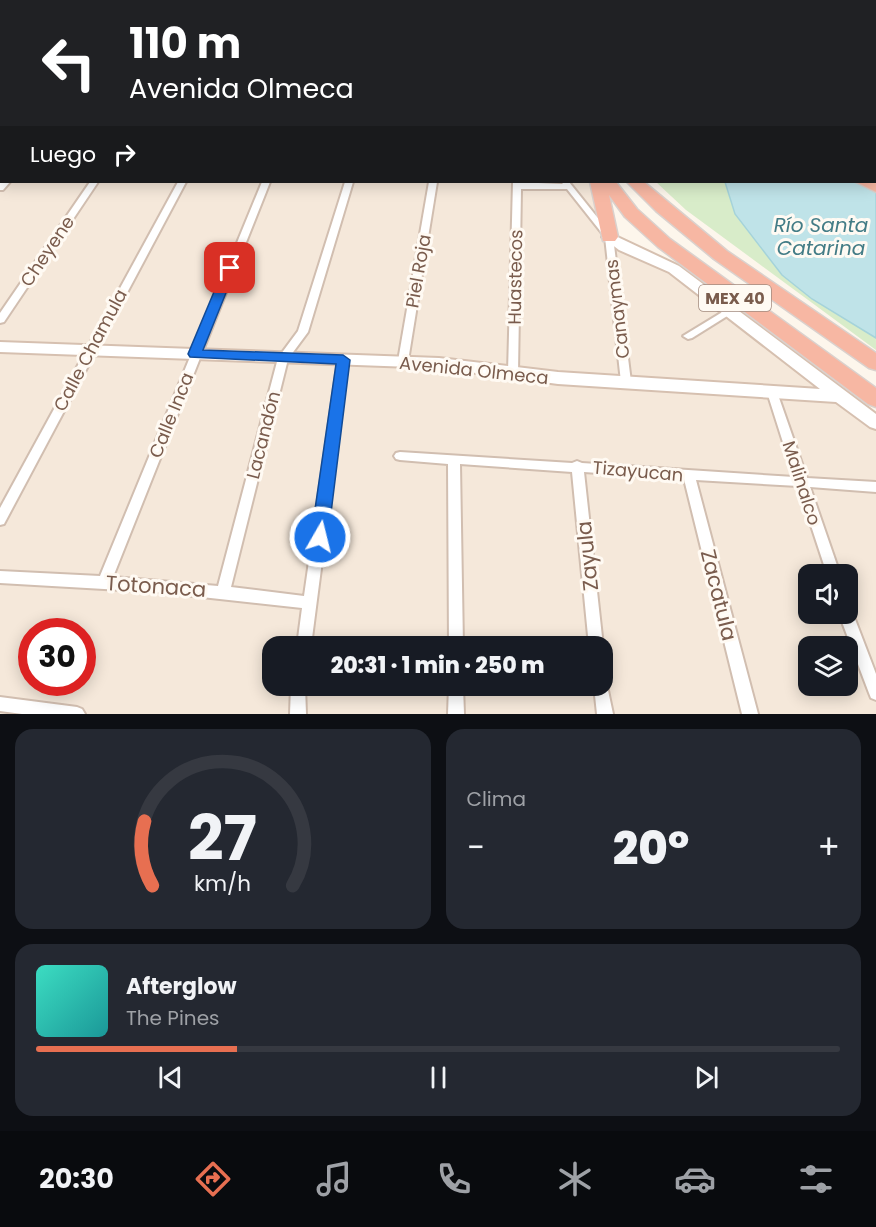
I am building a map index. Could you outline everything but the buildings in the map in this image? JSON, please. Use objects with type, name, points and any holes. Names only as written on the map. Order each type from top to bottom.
[{"type":"highway","points":[[598,183],[609,237]]},
{"type":"highway","name":"MEX 40","points":[[609,183],[631,213],[664,243],[876,399]]},
{"type":"highway","name":"MEX 40","points":[[635,183],[662,209],[724,256],[876,363]]},
{"type":"highway","points":[[724,256],[783,332]]},
{"type":"street","name":"Cheyene","points":[[0,320],[93,183]]},
{"type":"street","name":"Calle Chamula","points":[[0,520],[181,183]]},
{"type":"street","name":"Calle Inca","points":[[104,582],[266,183]]},
{"type":"street","name":"Lacandón","points":[[223,591],[283,358],[303,332],[349,183]]},
{"type":"street","name":"Piel Roja","points":[[403,361],[433,183]]},
{"type":"street","points":[[517,184],[566,184],[609,237],[630,252],[662,261],[876,423]]},
{"type":"street","name":"Huastecos","points":[[513,372],[517,184]]},
{"type":"street","name":"Canaymas","points":[[609,237],[626,382]]},
{"type":"street","points":[[688,336],[729,311]]},
{"type":"street","name":"Avenida Olmeca","points":[[0,347],[403,361],[558,378],[841,396]]},
{"type":"street","points":[[306,636],[343,360]]},
{"type":"street","name":"Malinalco","points":[[772,392],[830,564]]},
{"type":"street","name":"Tizayucan","points":[[400,456],[578,465],[689,476],[876,487]]},
{"type":"street","points":[[454,459],[456,636]]},
{"type":"street","name":"Zayula","points":[[578,465],[595,636]]},
{"type":"street","name":"Zacatula","points":[[689,476],[750,714]]},
{"type":"street","name":"Totonaca","points":[[0,577],[223,591],[311,603]]},
{"type":"street","points":[[850,624],[876,693]]},
{"type":"street","points":[[298,696],[298,714]]},
{"type":"street","points":[[456,696],[456,714]]},
{"type":"street","points":[[602,696],[605,714]]},
{"type":"street","points":[[0,704],[32,711],[77,714]]},
{"type":"shaded area","points":[[0,183],[590,183],[620,238],[876,425],[876,714],[0,714]]},
{"type":"green space","name":"Río Santa Catarina","points":[[657,183],[875,183],[876,350],[686,210]]},
{"type":"water","name":"Río Santa Catarina","points":[[725,183],[876,183],[876,338],[812,299],[782,275],[735,214]]},
{"type":"route","points":[[230,268],[195,354],[343,360],[320,537]]}]
